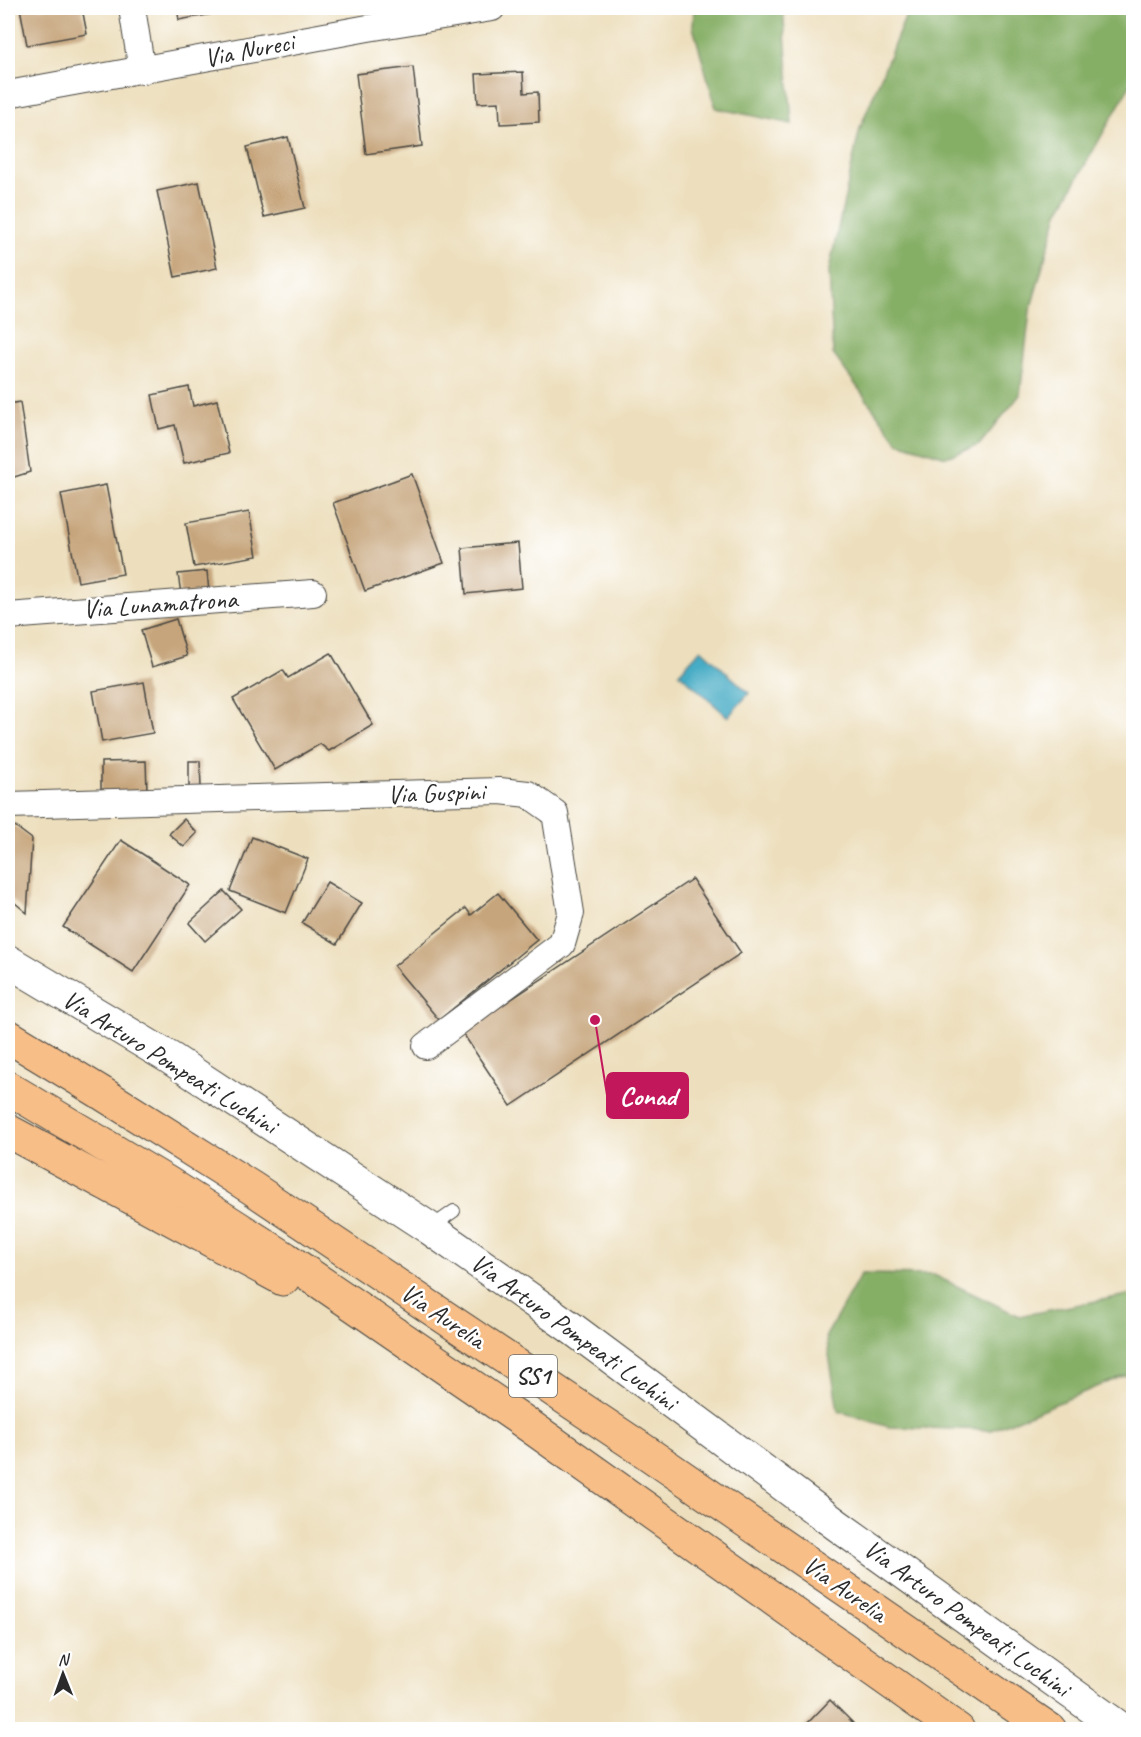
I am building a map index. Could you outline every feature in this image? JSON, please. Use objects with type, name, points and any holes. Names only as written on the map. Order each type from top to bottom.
[{"type":"highway","name":"Via Aurelia","points":[[8,1036],[252,1188],[640,1448],[1050,1730]]},
{"type":"highway","name":"Via Aurelia","points":[[8,1088],[208,1208],[285,1258],[517,1417],[958,1730]]},
{"type":"highway","points":[[8,1131],[292,1284],[517,1417]]},
{"type":"highway","points":[[832,1639],[927,1730]]},
{"type":"street","points":[[132,8],[142,71]]},
{"type":"street","name":"Via Nureci","points":[[8,94],[142,71],[367,18],[492,8]]},
{"type":"street","name":"Via Lunamatrona","points":[[8,616],[313,593]]},
{"type":"street","name":"Via Guspini","points":[[8,806],[500,791],[528,794],[555,813],[571,913],[562,944],[426,1046]]},
{"type":"street","name":"Via Arturo Pompeati Luchini","points":[[8,961],[157,1041],[323,1151],[441,1220],[570,1327],[837,1525],[1123,1730]]},
{"type":"green space","points":[[694,8],[783,8],[792,124],[716,108],[693,27]]},
{"type":"green space","points":[[909,8],[1133,8],[1133,80],[1058,213],[1030,311],[1020,395],[979,445],[946,457],[898,442],[833,354],[829,270],[860,128]]},
{"type":"green space","points":[[861,1274],[934,1275],[1019,1316],[1133,1294],[1133,1372],[992,1430],[889,1427],[838,1411],[826,1336]]},
{"type":"water","points":[[701,649],[749,693],[728,717],[679,673]]},
{"type":"building","points":[[20,8],[82,8],[87,34],[27,45]]},
{"type":"building","points":[[177,8],[235,8],[235,10],[179,20]]},
{"type":"building","points":[[413,67],[422,146],[366,154],[356,74]]},
{"type":"building","points":[[523,72],[524,93],[538,92],[539,122],[500,124],[499,102],[478,103],[476,74]]},
{"type":"building","points":[[288,137],[305,208],[264,217],[247,147]]},
{"type":"building","points":[[199,182],[217,268],[175,277],[157,191]]},
{"type":"building","points":[[189,387],[193,406],[217,400],[229,453],[184,463],[175,425],[159,429],[152,395]]},
{"type":"building","points":[[20,402],[30,472],[8,479],[8,404]]},
{"type":"building","points":[[412,474],[444,563],[365,591],[333,503]]},
{"type":"building","points":[[106,485],[123,574],[78,582],[61,494]]},
{"type":"building","points":[[249,512],[257,556],[194,567],[186,523]]},
{"type":"building","points":[[518,543],[522,588],[466,594],[462,548]]},
{"type":"building","points":[[207,571],[209,592],[181,594],[178,574]]},
{"type":"building","points":[[176,619],[187,656],[152,667],[141,630]]},
{"type":"building","points":[[331,653],[373,725],[329,751],[320,744],[275,770],[233,699],[283,670],[288,678]]},
{"type":"building","points":[[144,682],[153,733],[102,742],[93,691]]},
{"type":"building","points":[[146,761],[147,791],[101,793],[101,762]]},
{"type":"building","points":[[189,761],[200,761],[201,788],[189,788]]},
{"type":"building","points":[[184,819],[197,833],[184,847],[169,834]]},
{"type":"building","points":[[12,824],[32,839],[27,913],[8,897],[8,825]]},
{"type":"building","points":[[252,837],[308,859],[286,913],[230,891]]},
{"type":"building","points":[[121,840],[190,885],[133,972],[63,927]]},
{"type":"building","points":[[692,879],[741,953],[511,1106],[462,1032]]},
{"type":"building","points":[[327,882],[362,903],[337,944],[302,923]]},
{"type":"building","points":[[224,891],[241,909],[205,941],[189,923]]},
{"type":"building","points":[[498,893],[537,940],[439,1020],[394,966],[466,908],[471,915]]},
{"type":"building","points":[[830,1700],[857,1727],[855,1730],[801,1730]]},
{"type":"place","name":"Conad","points":[[595,1020]]}]
